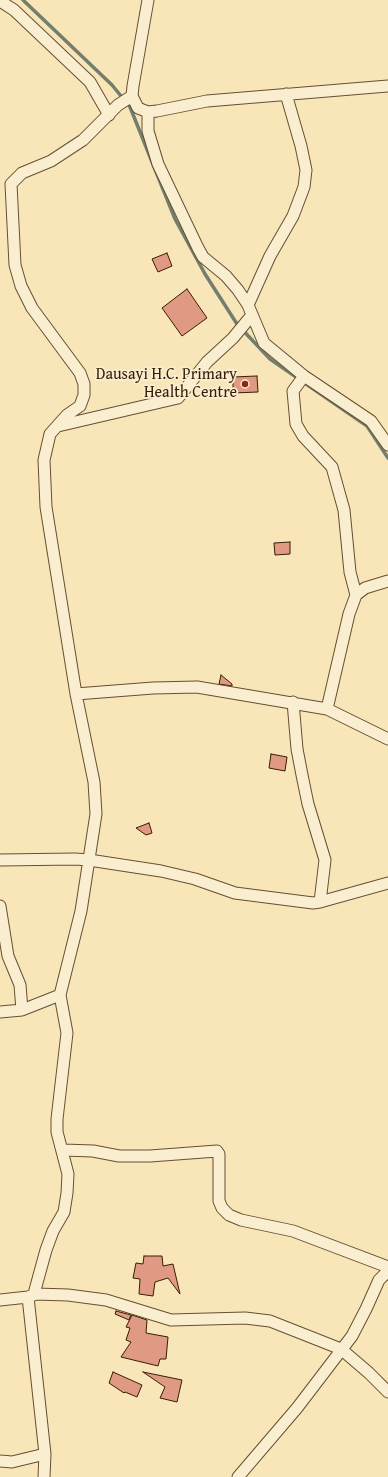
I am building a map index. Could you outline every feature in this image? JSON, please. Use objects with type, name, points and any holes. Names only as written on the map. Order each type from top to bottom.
[{"type":"street","points":[[0,0],[14,10],[90,82],[109,115]]},
{"type":"street","points":[[148,0],[132,96],[138,108],[148,112],[207,101],[388,86]]},
{"type":"street","points":[[58,426],[178,398],[207,362],[233,338],[250,310],[270,256],[293,216],[304,187],[306,170],[286,94]]},
{"type":"street","points":[[44,1477],[45,1454],[32,1296],[53,1231],[64,1212],[68,1174],[63,1150],[57,1132],[56,1119],[66,1033],[60,995],[81,911],[96,814],[94,782],[76,694],[46,507],[44,460],[50,434],[67,415],[80,406],[84,395],[84,384],[80,373],[32,308],[21,286],[15,265],[11,184],[22,173],[51,161],[84,140],[118,105],[132,96]]},
{"type":"street","points":[[148,112],[148,131],[158,164],[198,248],[203,257],[226,276],[238,290],[250,310],[264,343],[304,376],[371,421],[388,445]]},
{"type":"street","points":[[304,376],[293,391],[296,424],[303,436],[332,467],[344,510],[350,572],[356,594],[349,614],[326,709]]},
{"type":"street","points":[[356,594],[365,588],[388,581]]},
{"type":"street","points":[[76,694],[153,688],[197,687],[293,702],[326,709],[388,739]]},
{"type":"street","points":[[293,702],[297,749],[302,775],[308,804],[325,860],[320,902]]},
{"type":"street","points":[[0,860],[75,858],[161,871],[195,879],[235,893],[273,899],[320,902],[388,883]]},
{"type":"street","points":[[0,906],[8,956],[20,985],[22,1010]]},
{"type":"street","points":[[0,1012],[22,1010],[60,995]]},
{"type":"street","points":[[63,1150],[93,1151],[119,1156],[150,1156],[217,1151],[219,1154],[219,1200],[222,1208],[229,1214],[241,1220],[287,1229],[388,1267]]},
{"type":"street","points":[[238,1477],[297,1408],[352,1336],[379,1280],[388,1270]]},
{"type":"street","points":[[0,1300],[32,1296],[68,1295],[106,1300],[171,1320],[245,1318],[270,1321],[341,1349],[388,1392]]},
{"type":"street","points":[[0,1461],[12,1462],[45,1454]]},
{"type":"building","points":[[167,253],[172,266],[158,272],[152,259]]},
{"type":"building","points":[[187,289],[207,318],[182,336],[162,308]]},
{"type":"building","name":"Dausayi H.C. Primary Health Centre","points":[[257,376],[258,392],[233,393],[233,377]]},
{"type":"building","points":[[290,542],[290,554],[275,555],[274,543]]},
{"type":"building","points":[[221,675],[232,684],[232,686],[219,684]]},
{"type":"building","points":[[271,754],[287,757],[285,771],[269,768]]},
{"type":"building","points":[[149,823],[152,833],[146,835],[136,828]]},
{"type":"building","points":[[144,1256],[162,1256],[163,1266],[173,1264],[180,1294],[168,1278],[155,1282],[153,1296],[139,1294],[140,1279],[133,1278],[136,1263],[143,1264]]},
{"type":"building","points":[[116,1311],[131,1315],[129,1320],[115,1314]]},
{"type":"building","points":[[132,1315],[147,1320],[146,1333],[168,1337],[166,1359],[160,1359],[158,1366],[121,1357],[131,1342],[126,1340],[130,1328],[126,1327]]},
{"type":"building","points":[[113,1372],[142,1385],[137,1397],[125,1392],[124,1393],[109,1383]]},
{"type":"building","points":[[143,1372],[182,1380],[177,1402],[160,1398],[165,1387]]},
{"type":"waterway","points":[[23,0],[112,85],[130,107],[175,219],[205,274],[237,324],[270,359],[367,426],[388,458]]},
{"type":"place","name":"Dausayi H.C. Primary Health Centre","points":[[245,384]]}]
